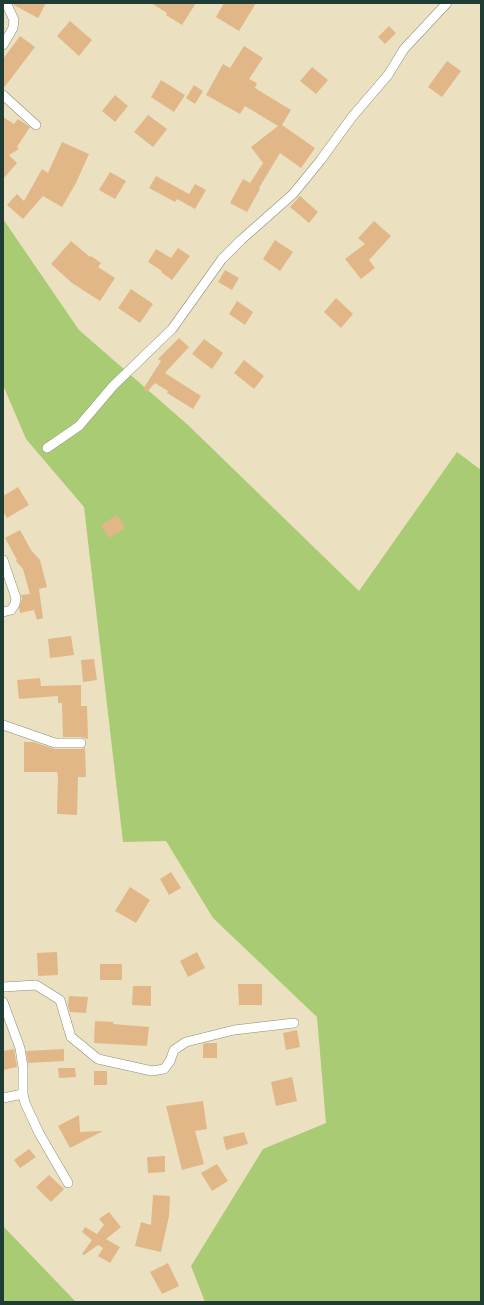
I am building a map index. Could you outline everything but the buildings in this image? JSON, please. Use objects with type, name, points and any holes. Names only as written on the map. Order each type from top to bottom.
[{"type":"street","points":[[3,45],[13,28],[14,20],[6,3]]},
{"type":"street","points":[[47,448],[79,426],[113,386],[172,329],[222,259],[293,194],[352,118],[388,75],[404,49],[447,3]]},
{"type":"street","points":[[3,95],[36,125]]},
{"type":"street","points":[[3,612],[12,610],[16,598],[4,564]]},
{"type":"street","points":[[3,725],[54,743],[81,743]]},
{"type":"street","points":[[3,987],[36,985],[60,1000],[72,1038],[98,1059],[152,1071],[164,1069],[170,1061],[174,1050],[186,1042],[234,1030],[294,1023]]},
{"type":"street","points":[[3,1002],[20,1048],[23,1066],[23,1094],[25,1103],[39,1133],[68,1183]]},
{"type":"street","points":[[3,1098],[23,1094]]},
{"type":"green space","points":[[3,219],[79,330],[188,425],[359,591],[457,452],[481,470],[481,1302],[205,1302],[191,1266],[263,1149],[326,1123],[317,1017],[213,918],[166,841],[123,842],[84,507],[26,439],[3,385]]},
{"type":"green space","points":[[3,1226],[76,1302],[3,1302]]}]
